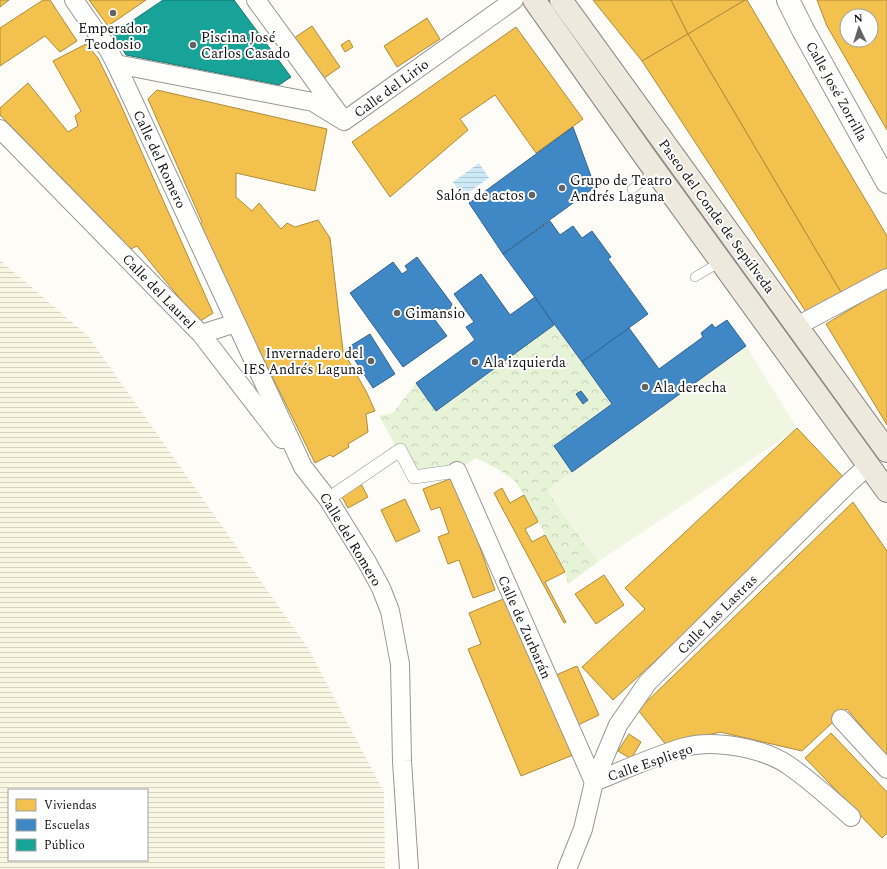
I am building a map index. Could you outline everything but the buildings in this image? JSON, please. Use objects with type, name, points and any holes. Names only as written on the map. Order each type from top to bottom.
[{"type":"main road","name":"Paseo del Conde de Sepúlveda","points":[[534,0],[887,491]]},
{"type":"main road","name":"Paseo del Conde de Sepúlveda","points":[[561,0],[887,451]]},
{"type":"street","name":"Calle del Romero","points":[[74,0],[108,49],[116,64],[303,467],[328,499],[367,562],[381,588],[390,611],[400,664],[402,761],[409,869]]},
{"type":"street","name":"Calle del Lirio","points":[[116,64],[313,102],[344,121],[514,0]]},
{"type":"street","name":"Calle José Zorrilla","points":[[788,0],[887,182]]},
{"type":"street","points":[[260,1],[344,121]]},
{"type":"street","name":"Calle del Laurel","points":[[0,128],[201,334],[303,467]]},
{"type":"street","points":[[797,326],[887,278]]},
{"type":"street","points":[[201,334],[236,323]]},
{"type":"street","points":[[328,499],[400,450],[414,477],[456,471]]},
{"type":"street","name":"Calle Las Lastras","points":[[566,869],[583,829],[594,782],[618,724],[648,682],[869,465]]},
{"type":"street","name":"Calle de Zurbarán","points":[[456,471],[594,782]]},
{"type":"street","points":[[841,719],[887,769]]},
{"type":"street","name":"Calle Espliego","points":[[594,782],[650,759],[686,747],[708,745],[740,746],[768,755],[787,764],[851,817]]},
{"type":"lane","name":"Paseo del Conde de Sepúlveda","points":[[632,189],[656,171]]},
{"type":"lane","name":"Paseo del Conde de Sepúlveda","points":[[695,277],[722,262]]},
{"type":"shaded area","points":[[0,260],[88,336],[308,648],[384,792],[385,869],[0,869]]},
{"type":"green space","points":[[554,325],[612,404],[554,445],[572,472],[547,490],[592,554],[599,561],[568,584],[565,572],[515,481],[496,468],[476,458],[457,471],[414,477],[379,416],[393,413],[416,383],[436,410]]},
{"type":"green space","points":[[746,346],[797,428],[599,561],[592,554],[547,490]]},
{"type":"water","points":[[479,163],[489,178],[463,196],[453,182]]},
{"type":"place","name":"Emperador Teodosio","points":[[113,13]]},
{"type":"place","name":"Piscina José Carlos Casado","points":[[193,45]]},
{"type":"place","name":"Grupo de Teatro Andrés Laguna","points":[[562,188]]},
{"type":"place","name":"Salón de actos","points":[[532,195]]},
{"type":"place","name":"Gimansio","points":[[397,313]]},
{"type":"place","name":"Invernadero del IES Andrés Laguna","points":[[371,361]]},
{"type":"place","name":"Ala izquierda","points":[[475,362]]},
{"type":"place","name":"Ala derecha","points":[[645,387]]}]
